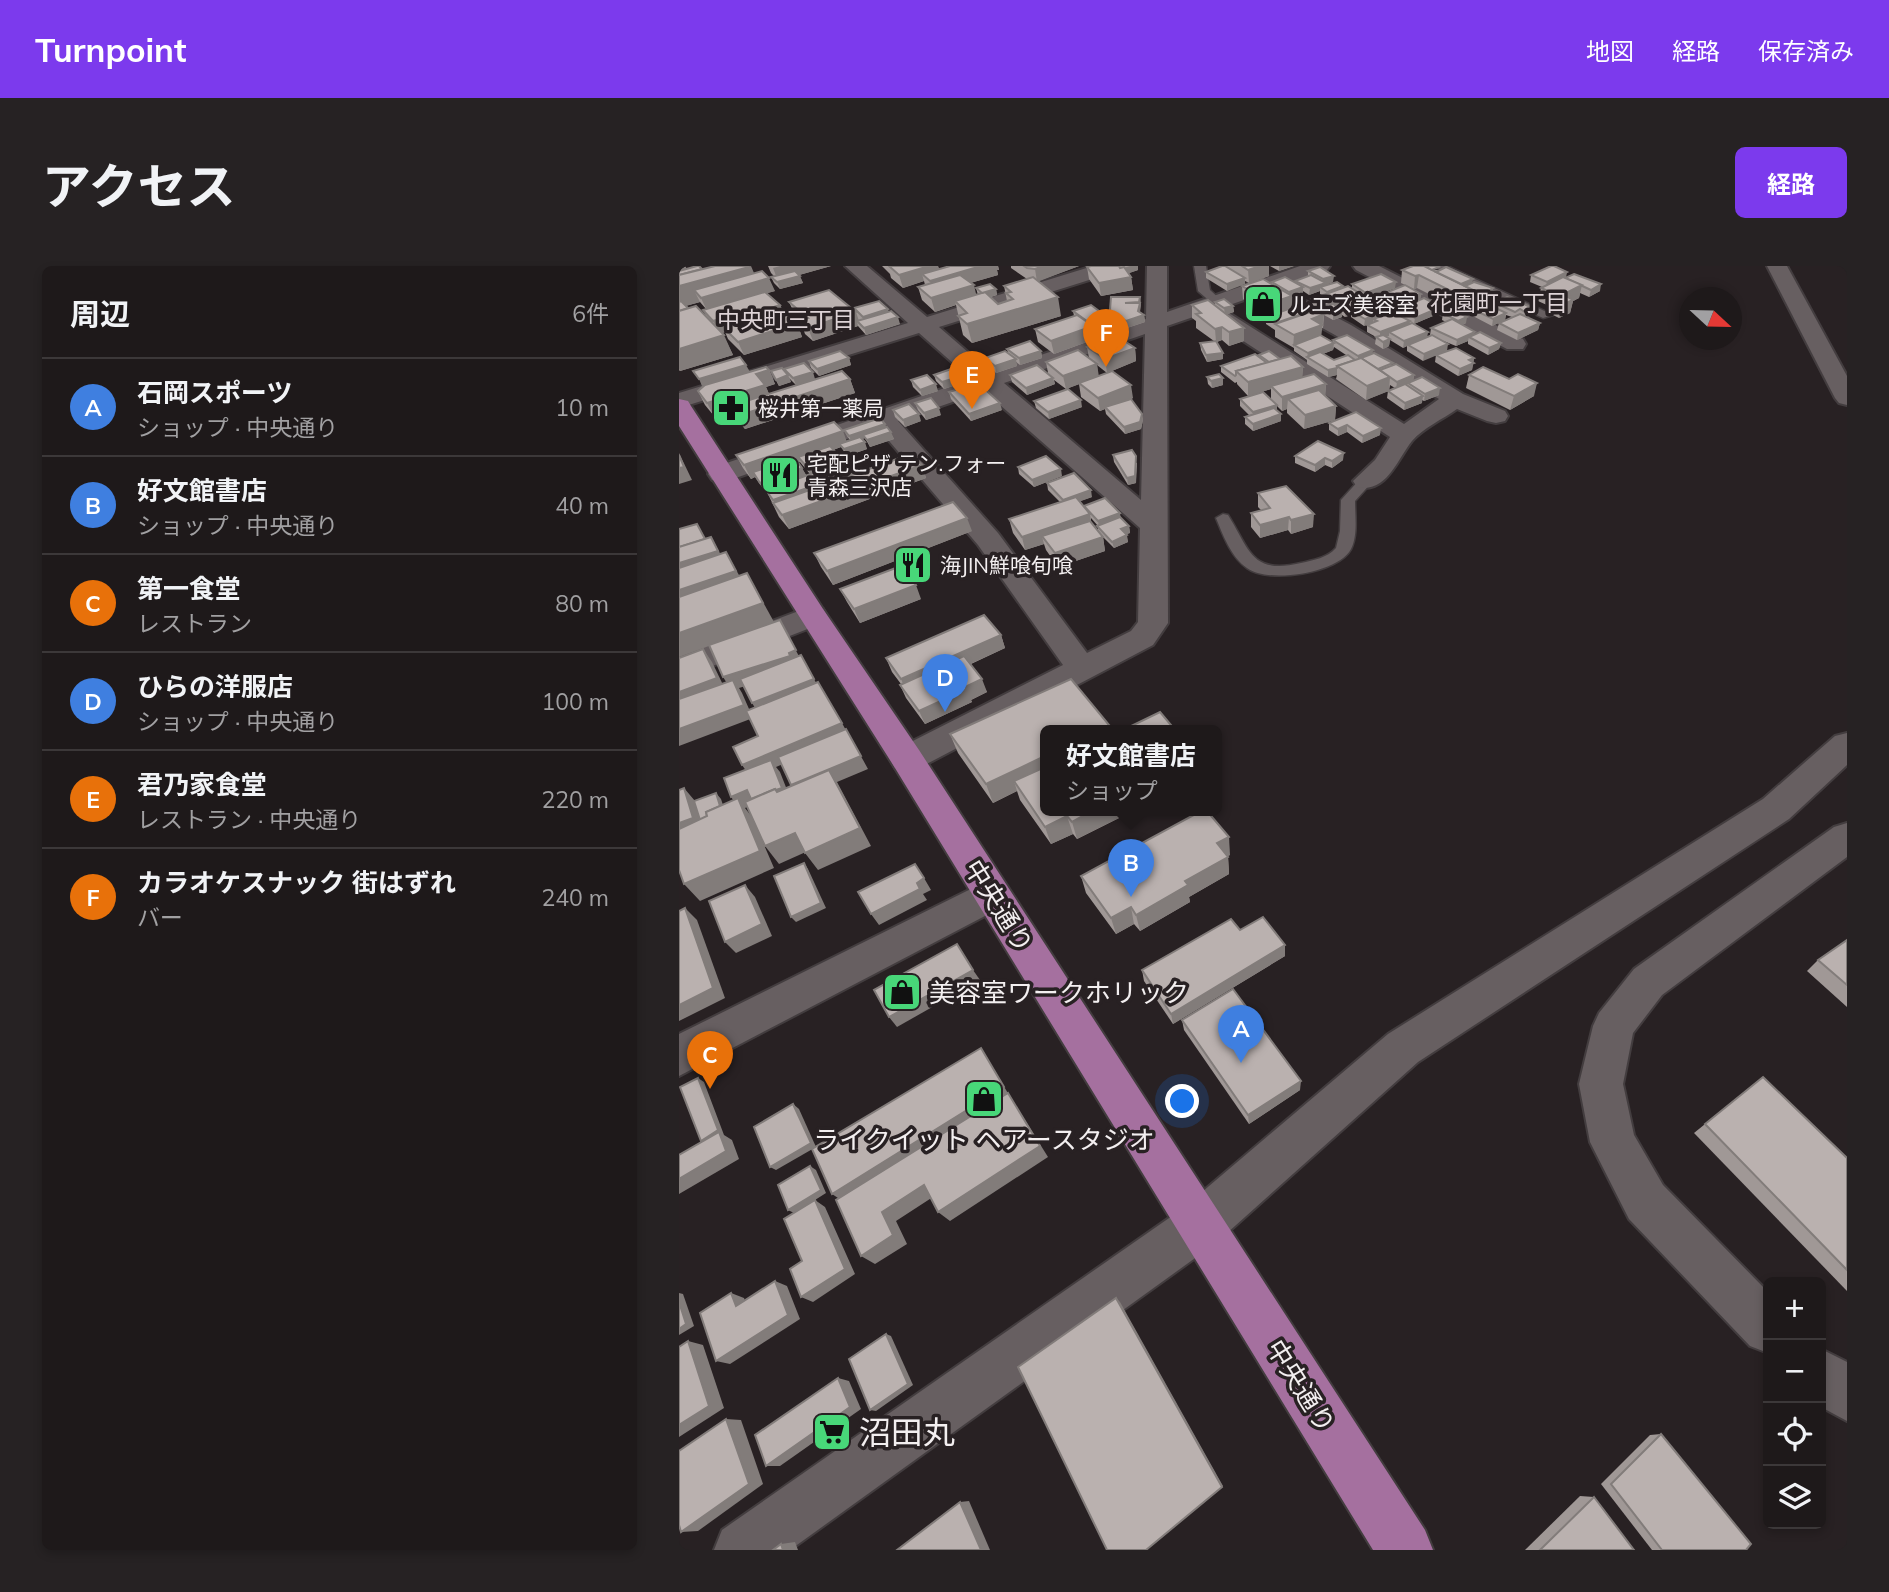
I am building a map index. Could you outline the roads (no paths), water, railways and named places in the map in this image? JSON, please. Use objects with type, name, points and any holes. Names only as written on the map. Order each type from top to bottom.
[{"type":"main road","name":"中央通り","points":[[679,406],[811,616],[907,759],[1405,1550]]},
{"type":"street","points":[[855,266],[1153,525]]},
{"type":"street","points":[[679,401],[1114,266]]},
{"type":"street","points":[[907,759],[1081,667],[1142,638],[1153,623],[1157,266]]},
{"type":"street","points":[[721,474],[1320,266]]},
{"type":"street","points":[[1363,266],[1515,344]]},
{"type":"street","points":[[1777,266],[1847,398]]},
{"type":"street","points":[[1262,286],[1343,330],[1455,399],[1496,416]]},
{"type":"street","points":[[1211,305],[1404,435]]},
{"type":"street","points":[[1366,481],[1384,466],[1404,435],[1455,399]]},
{"type":"street","points":[[882,417],[988,539],[1081,667]]},
{"type":"street","points":[[679,668],[811,616]]},
{"type":"street","points":[[742,1550],[1199,1226],[1403,1048],[1776,809],[1847,746]]},
{"type":"street","points":[[1763,1323],[1646,1202],[1613,1142],[1601,1084],[1614,1026],[1648,982],[1847,838]]},
{"type":"street","points":[[679,1056],[991,895]]},
{"type":"street","points":[[1826,1379],[1847,1395]]},
{"type":"lane","points":[[1200,266],[1204,291],[1211,305]]},
{"type":"lane","points":[[1438,266],[1547,315]]},
{"type":"lane","points":[[1223,518],[1234,542],[1255,568],[1266,574],[1297,569],[1336,558],[1343,549],[1348,534],[1348,500],[1366,481]]},
{"type":"place","name":"ルエズ美容室","points":[[1263,304]]},
{"type":"place","name":"カラオケスナック 街はずれ","points":[[1106,367]]},
{"type":"place","name":"桜井第一薬局","points":[[731,408]]},
{"type":"place","name":"君乃家食堂","points":[[972,409]]},
{"type":"place","name":"宅配ピザ テン.フォー 青森三沢店","points":[[780,475]]},
{"type":"place","name":"海JIN鮮喰旬喰","points":[[913,565]]},
{"type":"place","name":"ひらの洋服店","points":[[945,712]]},
{"type":"place","name":"好文館書店","points":[[1131,897]]},
{"type":"place","name":"美容室ワークホリック","points":[[902,992]]},
{"type":"place","name":"石岡スポーツ","points":[[1241,1063]]},
{"type":"place","name":"第一食堂","points":[[710,1089]]},
{"type":"place","name":"ライクイット ヘアースタジオ","points":[[984,1099]]},
{"type":"place","name":"沼田丸","points":[[832,1432]]},
{"type":"district","name":"花園町一丁目","points":[[1499,302]]},
{"type":"district","name":"中央町三丁目","points":[[786,319]]}]
